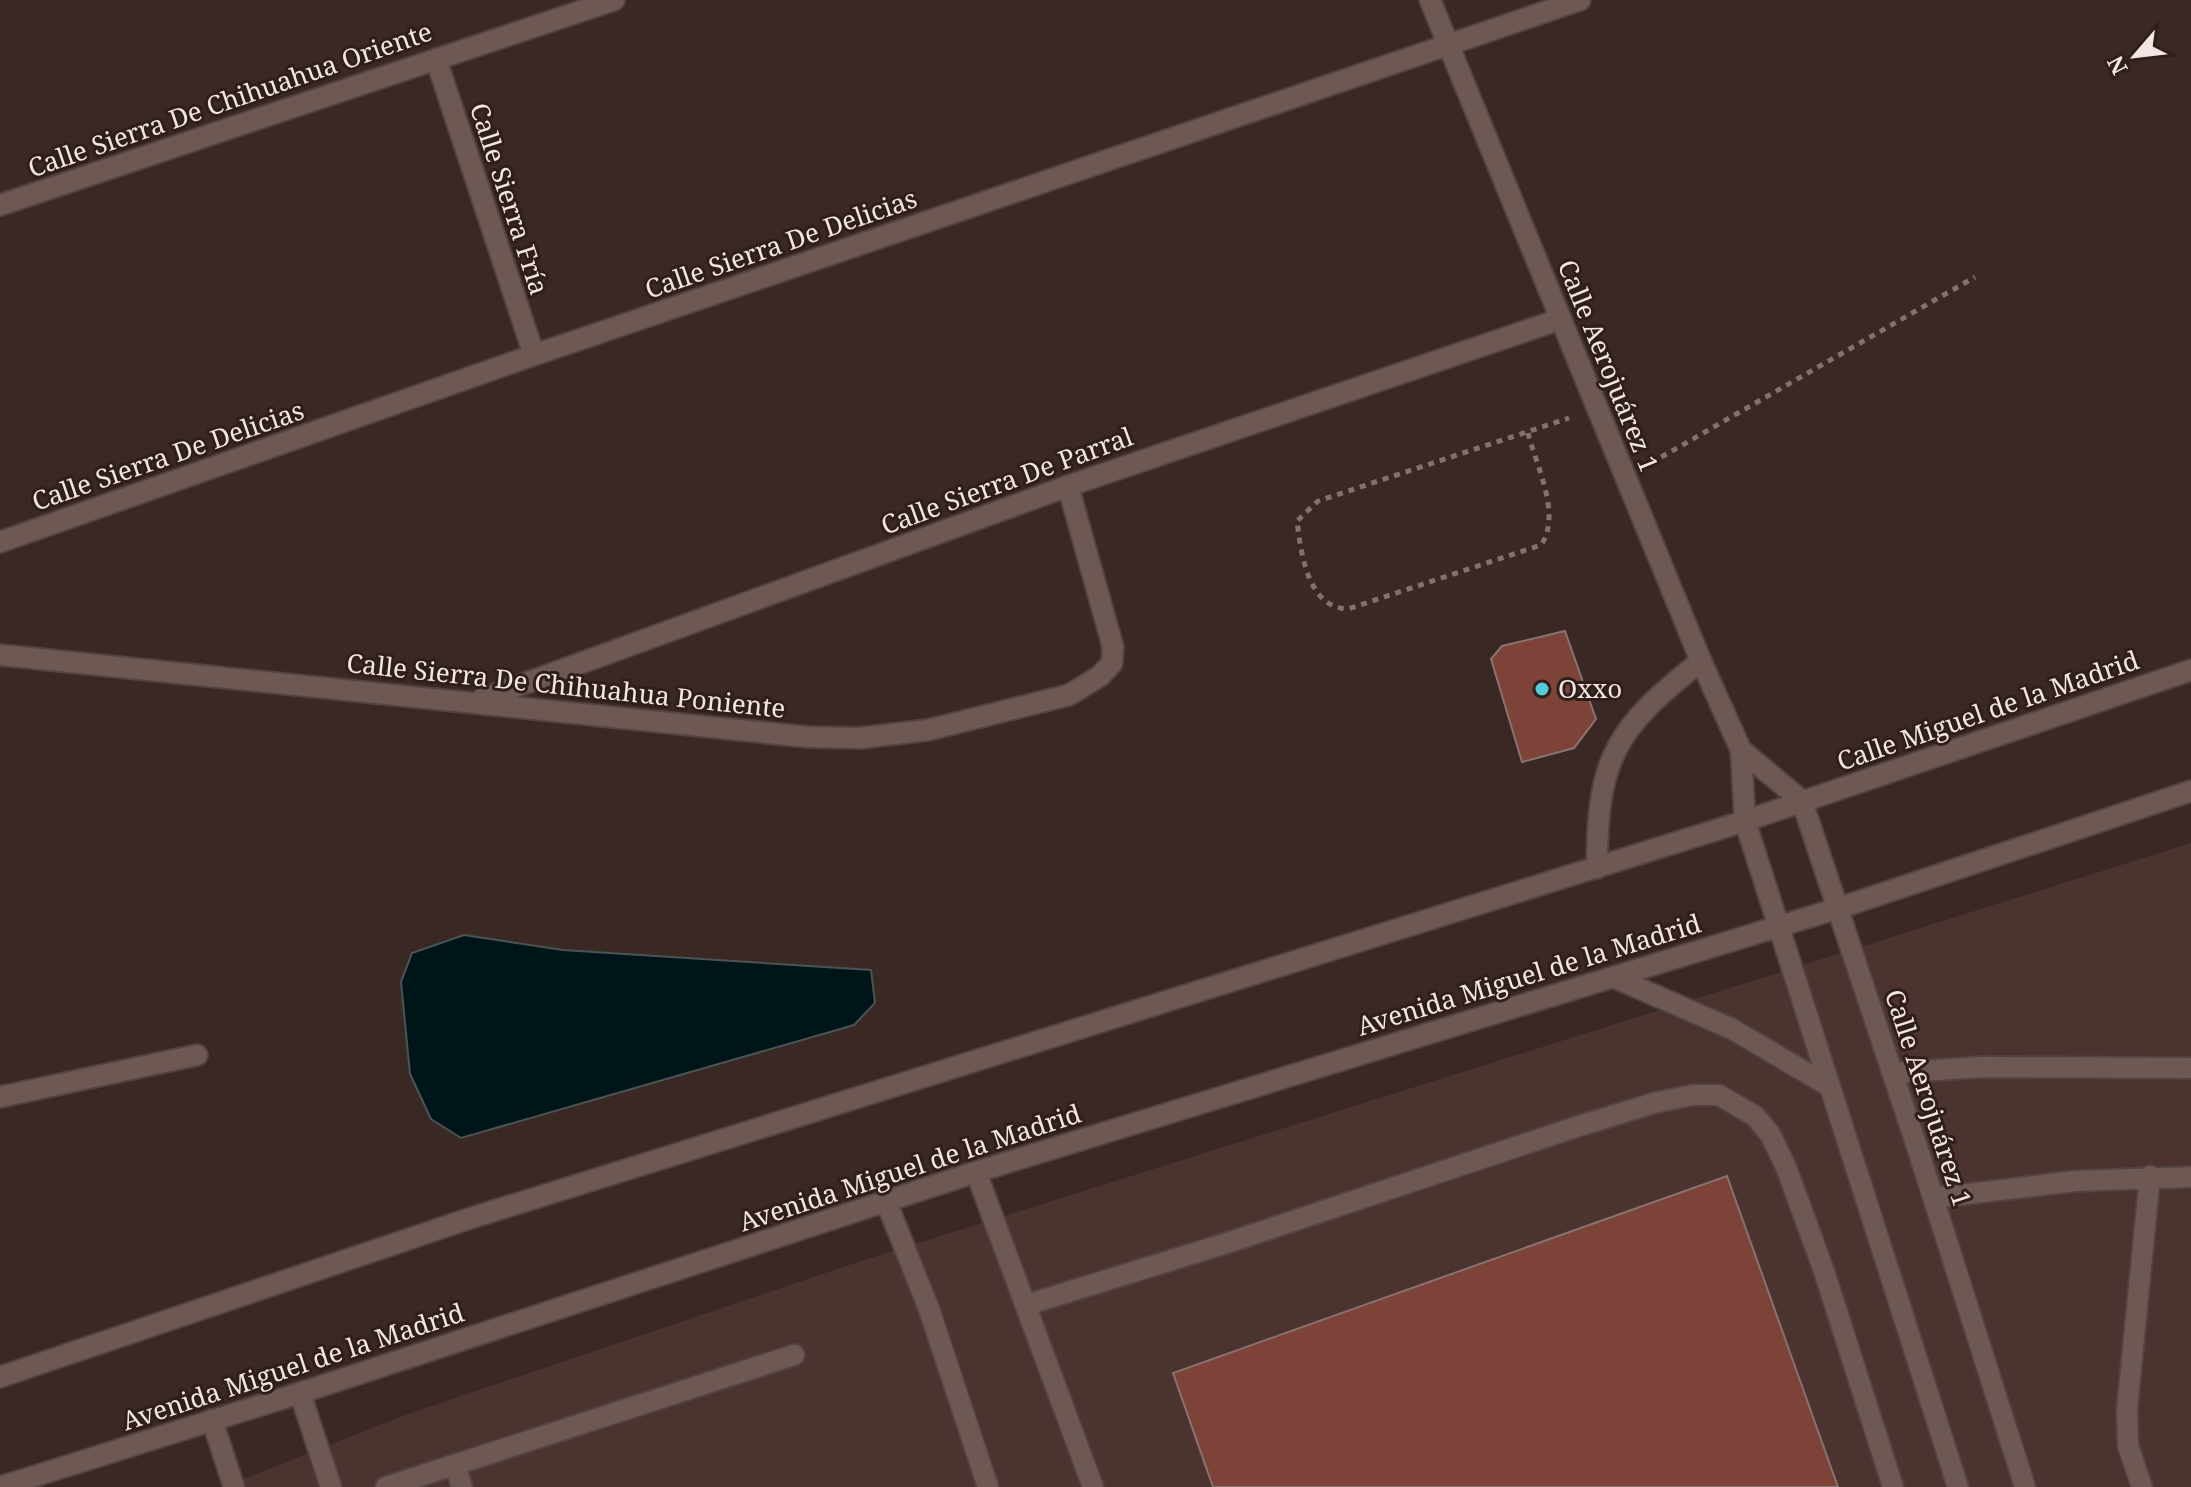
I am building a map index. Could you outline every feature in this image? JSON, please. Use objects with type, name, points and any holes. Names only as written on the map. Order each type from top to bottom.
[{"type":"street","name":"Calle Sierra De Chihuahua Oriente","points":[[0,205],[614,0]]},
{"type":"street","name":"Calle Aerojuárez 1","points":[[1430,0],[1701,661],[1741,750],[1745,821],[1958,1487]]},
{"type":"street","name":"Calle Sierra De Delicias","points":[[0,542],[534,355],[1580,0]]},
{"type":"street","name":"Calle Sierra Fría","points":[[436,59],[534,355]]},
{"type":"street","name":"Calle Sierra De Parral","points":[[475,701],[1068,486],[1561,319]]},
{"type":"street","name":"Calle Sierra De Chihuahua Poniente","points":[[0,655],[808,737],[860,738],[928,730],[1069,695],[1085,688],[1112,663],[1113,647],[1107,622],[1068,486]]},
{"type":"street","points":[[1597,868],[1601,803],[1617,745],[1644,708],[1701,661]]},
{"type":"street","name":"Calle Miguel de la Madrid","points":[[1802,801],[2191,670]]},
{"type":"street","name":"Calle Aerojuárez 1","points":[[1741,750],[1802,801],[1934,1198],[2025,1487]]},
{"type":"street","points":[[1839,908],[2191,791]]},
{"type":"street","points":[[0,1377],[486,1213],[1597,868],[1802,801]]},
{"type":"street","name":"Avenida Miguel de la Madrid","points":[[0,1487],[300,1393],[976,1172],[1839,908]]},
{"type":"street","points":[[1613,977],[1732,1029],[1829,1086]]},
{"type":"street","points":[[0,1097],[197,1055]]},
{"type":"street","points":[[1893,1073],[1981,1067],[2191,1068]]},
{"type":"street","points":[[1026,1305],[1227,1243],[1654,1103],[1692,1095],[1719,1095],[1755,1116],[1770,1134],[1786,1167],[1824,1271],[1893,1487]]},
{"type":"street","points":[[976,1172],[1093,1487]]},
{"type":"street","points":[[2142,1487],[2128,1446],[2127,1409],[2150,1176]]},
{"type":"street","points":[[1934,1198],[2150,1176],[2191,1177]]},
{"type":"street","points":[[886,1201],[929,1309],[988,1487]]},
{"type":"street","points":[[386,1487],[794,1355]]},
{"type":"street","points":[[300,1393],[331,1487]]},
{"type":"street","points":[[212,1420],[234,1487]]},
{"type":"street","points":[[455,1465],[462,1487]]},
{"type":"path","points":[[1626,477],[1975,277]]},
{"type":"path","points":[[1528,433],[1550,515],[1548,534],[1541,545],[1348,609],[1333,609],[1322,600],[1312,583],[1300,544],[1297,521],[1304,511],[1318,501],[1598,408]]},
{"type":"shaded area","points":[[2191,843],[2191,1487],[223,1487],[408,1414],[861,1261]]},
{"type":"shaded area","points":[[464,935],[563,950],[871,970],[875,1003],[854,1025],[461,1138],[431,1119],[410,1074],[401,982],[412,953]]},
{"type":"building","name":"Oxxo","points":[[1565,631],[1596,719],[1574,748],[1522,762],[1491,659],[1502,646]]},
{"type":"building","points":[[1727,1176],[1838,1487],[1213,1487],[1173,1373]]},
{"type":"place","name":"Oxxo","points":[[1542,689]]}]
